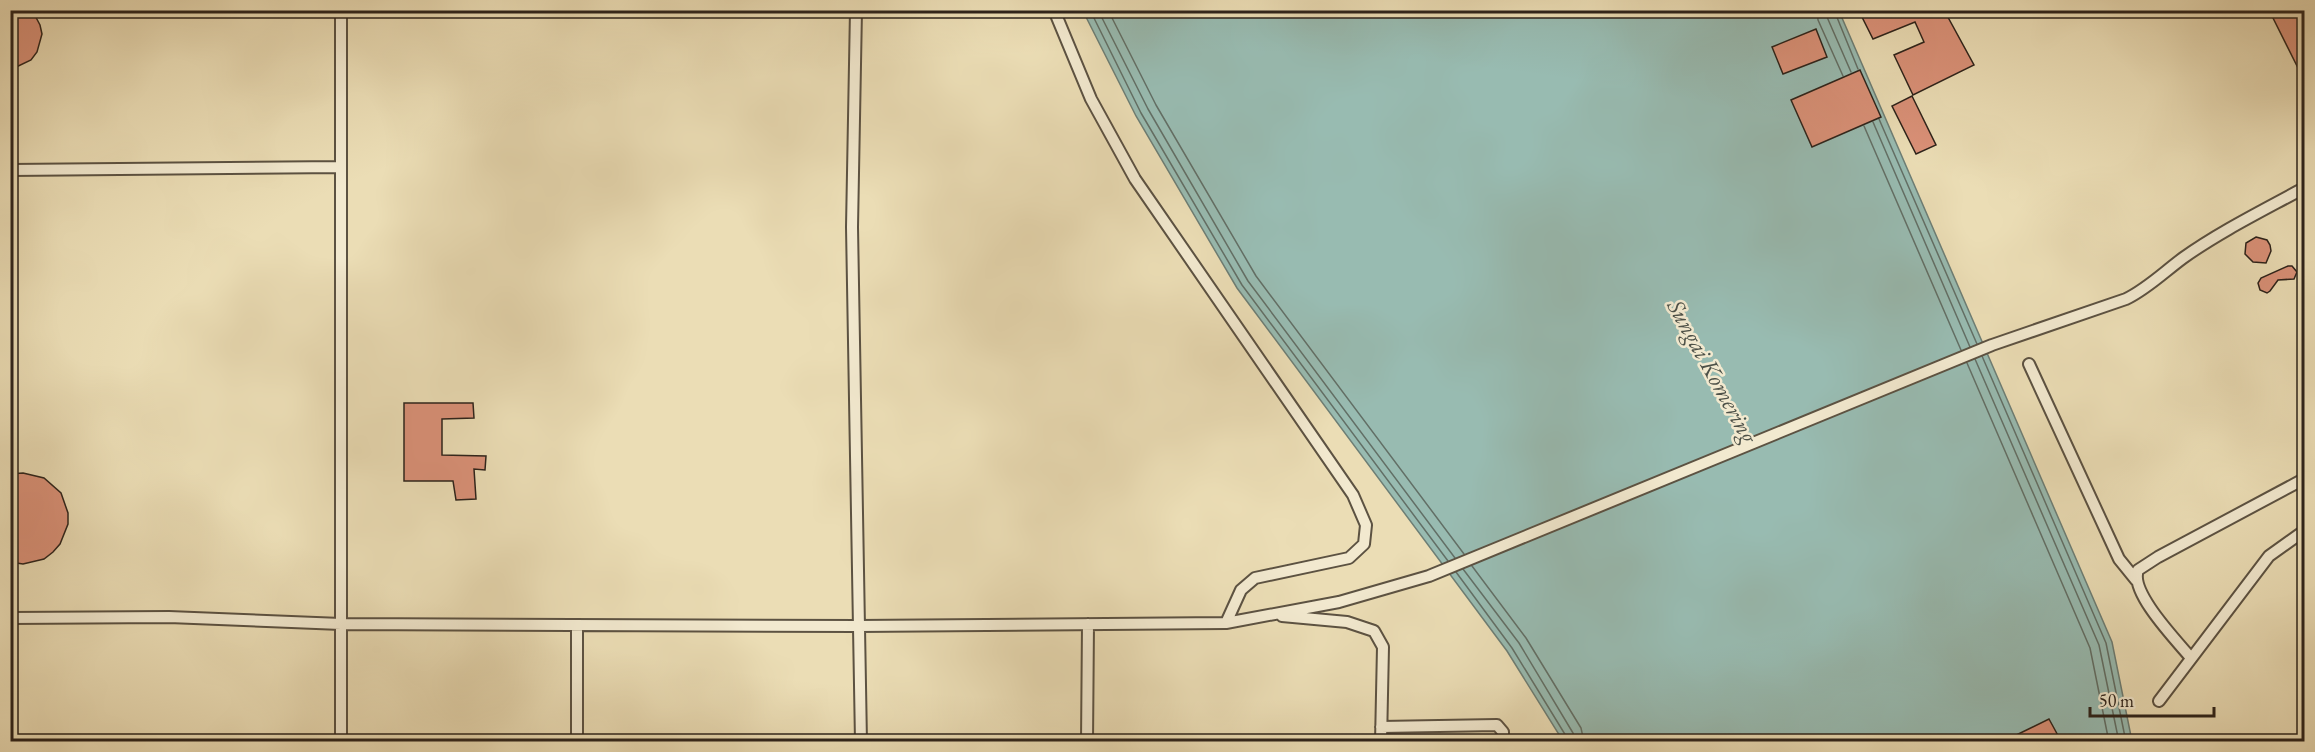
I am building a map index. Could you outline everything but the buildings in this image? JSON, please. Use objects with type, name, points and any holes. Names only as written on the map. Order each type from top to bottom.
[{"type":"lane","points":[[341,10],[341,741]]},
{"type":"lane","points":[[856,10],[852,228],[861,741]]},
{"type":"lane","points":[[1054,10],[1091,99],[1135,179],[1353,495],[1366,525],[1364,544],[1349,558],[1255,578],[1241,590],[1226,623]]},
{"type":"lane","points":[[10,170],[341,167]]},
{"type":"lane","points":[[10,618],[169,617],[341,624],[858,626],[1226,623],[1270,615],[1339,602],[1429,576],[1992,345],[2137,294],[2183,258],[2217,236],[2304,188]]},
{"type":"lane","points":[[2028,364],[2119,559],[2136,580],[2158,619],[2191,658]]},
{"type":"lane","points":[[2136,580],[2138,570],[2151,561],[2304,479]]},
{"type":"lane","points":[[2159,701],[2269,556],[2304,531]]},
{"type":"lane","points":[[1270,615],[1347,622],[1374,631],[1383,647],[1381,741]]},
{"type":"lane","points":[[1087,741],[1088,624]]},
{"type":"lane","points":[[577,625],[577,741]]},
{"type":"lane","points":[[1381,727],[1497,725],[1503,732],[1503,741]]},
{"type":"water","name":"Sungai Komering","points":[[1083,11],[1839,11],[2112,642],[2132,741],[1563,741],[1507,651],[1237,288],[1136,116]]}]
